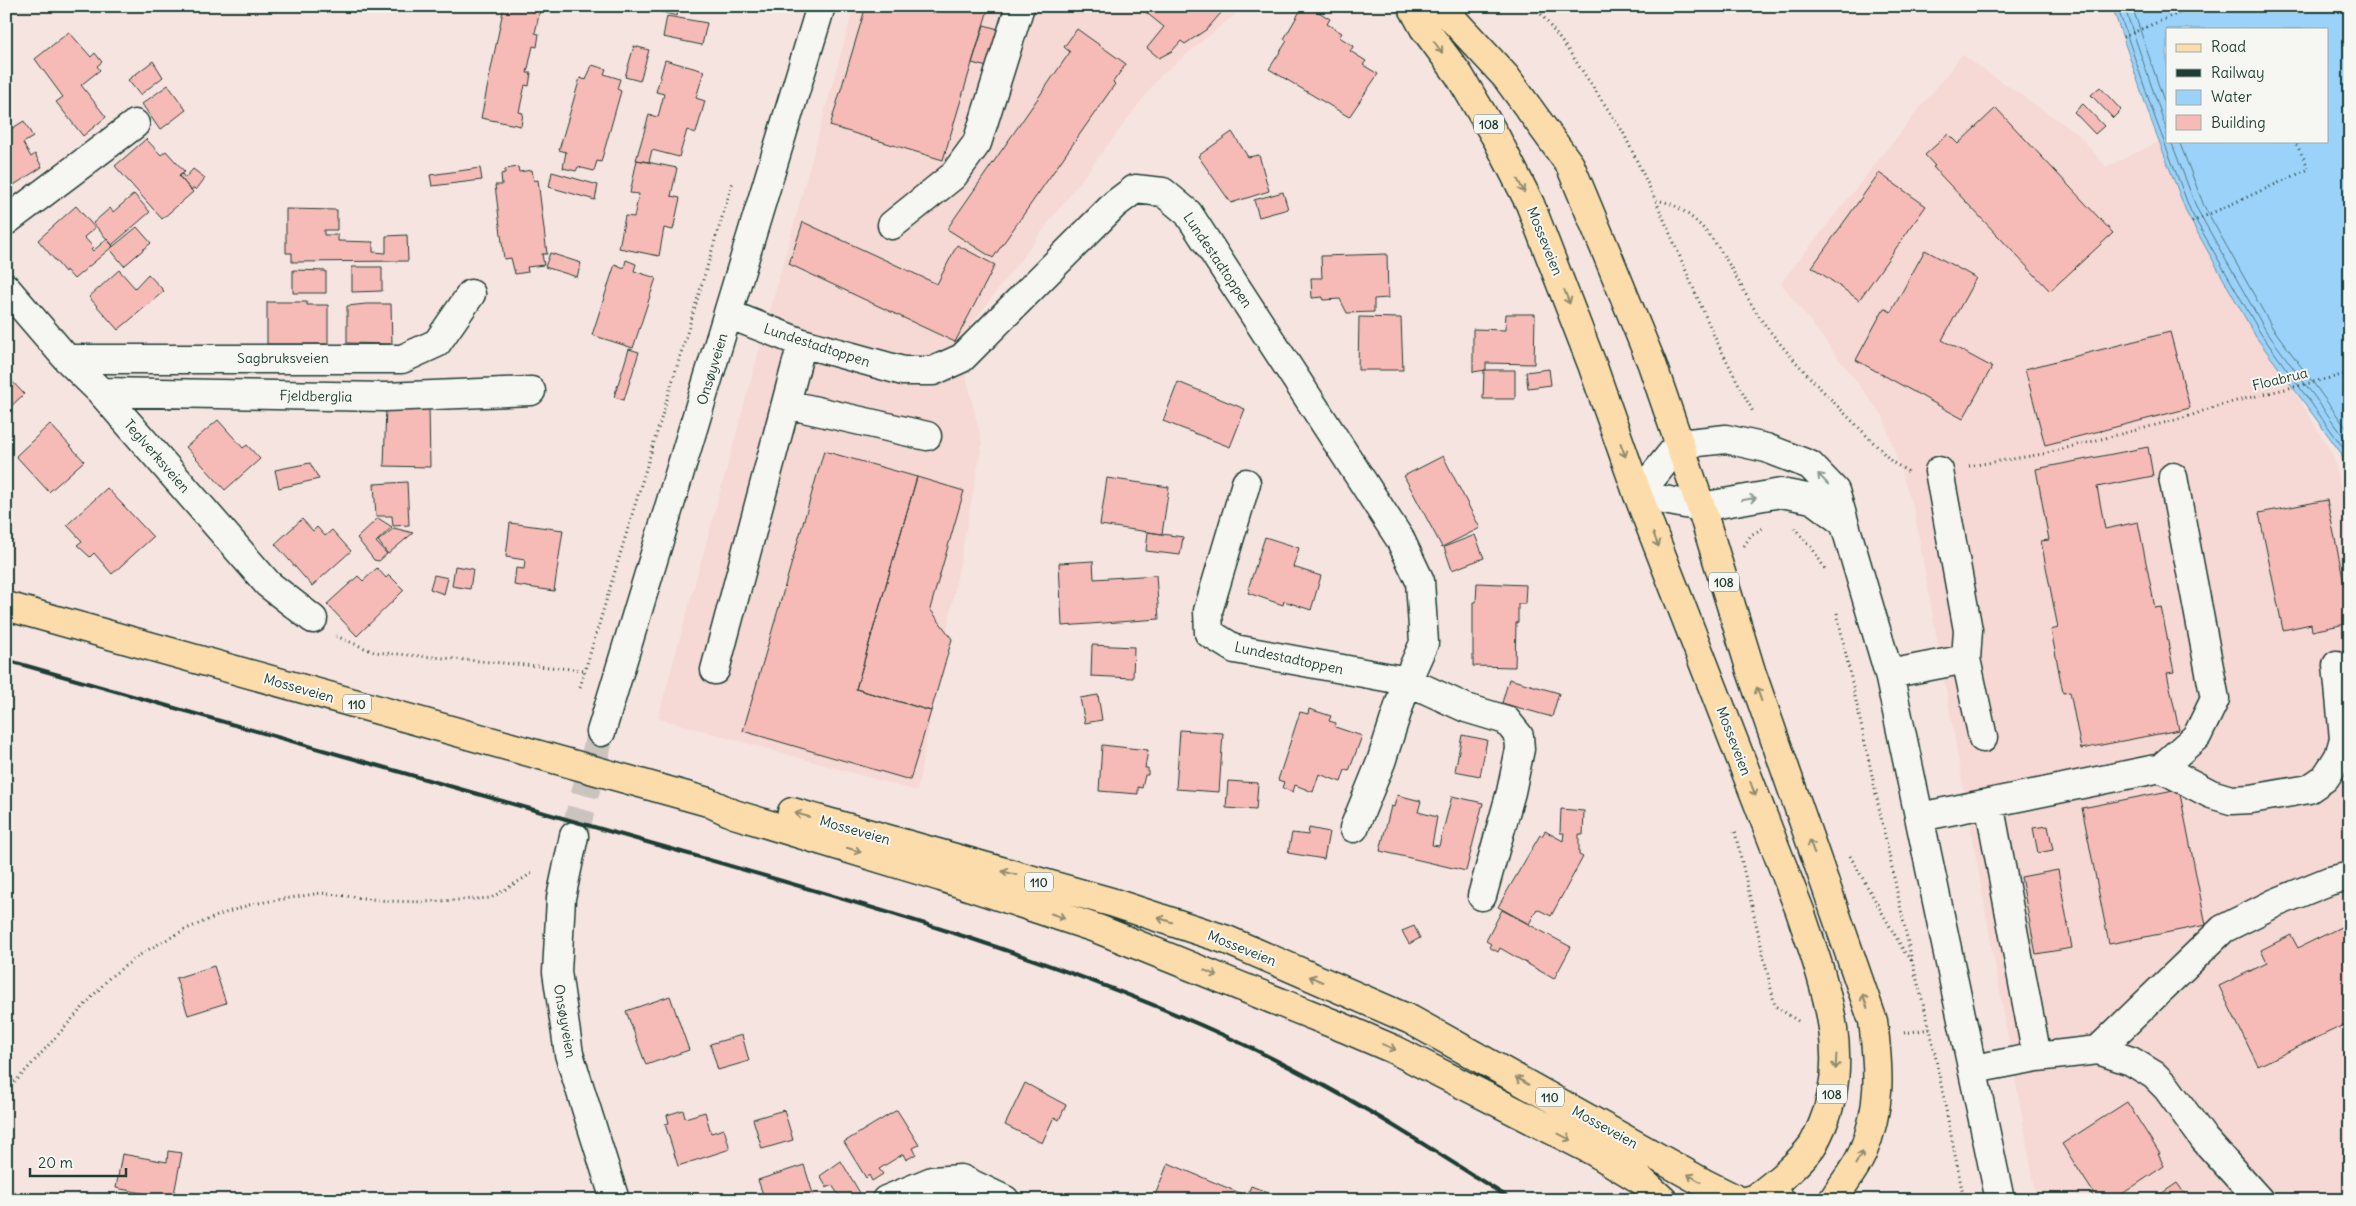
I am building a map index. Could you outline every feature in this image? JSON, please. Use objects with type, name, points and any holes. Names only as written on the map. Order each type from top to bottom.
[{"type":"main road","name":"Mosseveien","points":[[708,802],[740,798],[1111,902],[1227,940],[1411,1020],[1704,1183],[1756,1199],[1787,1173],[1813,1145],[1830,1106],[1837,1059],[1832,1017],[1800,911],[1638,495],[1590,358],[1530,204],[1498,139],[1459,75],[1424,28],[1412,6]]},
{"type":"main road","name":"108","points":[[1437,6],[1446,12],[1506,77],[1570,165],[1652,364],[1701,507],[1751,671],[1872,1021],[1879,1069],[1874,1119],[1861,1156],[1833,1200]]},
{"type":"main road","name":"Mosseveien","points":[[6,606],[708,802],[734,814],[941,877],[1098,930],[1394,1049],[1593,1151],[1641,1180],[1663,1200]]},
{"type":"street","name":"Onsøyveien","points":[[601,732],[821,6]]},
{"type":"street","points":[[892,225],[953,176],[977,143],[1020,6]]},
{"type":"street","points":[[6,221],[135,124]]},
{"type":"street","name":"Lundestadtoppen","points":[[728,314],[802,343],[904,371],[933,371],[962,358],[1115,204],[1134,189],[1163,192],[1188,213],[1400,539],[1420,581],[1424,643],[1407,681],[1381,762],[1354,828]]},
{"type":"street","name":"Teglverksveien","points":[[6,288],[67,359],[101,392],[268,584],[313,619]]},
{"type":"street","name":"Sagbruksveien","points":[[67,359],[402,358],[437,343],[470,294]]},
{"type":"street","points":[[715,670],[802,343]]},
{"type":"street","name":"Fjeldberglia","points":[[101,392],[385,397],[530,391]]},
{"type":"street","points":[[786,404],[927,436]]},
{"type":"street","points":[[1843,522],[1812,499],[1781,493],[1701,507],[1638,495],[1678,444],[1726,439],[1766,448],[1810,465],[1835,491],[1843,522],[1853,545],[1888,674],[1974,1070],[2000,1200]]},
{"type":"street","points":[[1939,471],[1968,630],[1966,659],[1983,738]]},
{"type":"street","points":[[1920,817],[2161,768],[2197,736],[2215,699],[2173,477]]},
{"type":"street","name":"Lundestadtoppen","points":[[1246,484],[1208,611],[1209,633],[1235,649],[1407,681]]},
{"type":"street","points":[[1888,674],[1966,659]]},
{"type":"street","points":[[2161,768],[2211,794],[2231,800],[2251,799],[2309,789],[2325,778],[2331,770],[2339,756],[2344,739],[2337,665]]},
{"type":"street","points":[[1407,681],[1466,708],[1506,720],[1513,726],[1519,736],[1520,749],[1511,792],[1482,896]]},
{"type":"street","points":[[1989,803],[2037,1057]]},
{"type":"street","name":"Onsøyveien","points":[[574,836],[561,898],[557,972],[570,1054],[615,1200]]},
{"type":"street","points":[[2098,1050],[2223,929],[2275,903],[2329,881],[2350,876]]},
{"type":"street","points":[[1974,1070],[2037,1057],[2098,1050],[2131,1061],[2154,1075],[2167,1088],[2204,1139],[2259,1200]]},
{"type":"street","points":[[886,1200],[932,1181],[961,1179],[1006,1200]]},
{"type":"path","points":[[1535,6],[1571,54],[1623,132],[1656,201],[1714,336],[1757,420]]},
{"type":"path","points":[[2123,37],[2195,6]]},
{"type":"path","points":[[2192,222],[2309,169],[2296,142]]},
{"type":"path","points":[[578,696],[584,670],[736,174]]},
{"type":"path","name":"Floabrua","points":[[1656,201],[1662,200],[1685,212],[1701,227],[1724,256],[1763,321],[1798,364],[1892,462],[1910,472],[1939,471],[2043,454],[2187,417],[2216,406],[2350,373]]},
{"type":"path","points":[[1791,524],[1812,548],[1829,576]]},
{"type":"path","points":[[1739,554],[1751,535],[1766,526]]},
{"type":"path","points":[[1835,605],[1912,961],[1930,1029],[1964,1200]]},
{"type":"path","points":[[313,619],[342,640],[374,652],[584,670]]},
{"type":"path","points":[[1734,828],[1775,1006],[1806,1026]]},
{"type":"path","points":[[1847,851],[1905,953],[1912,961]]},
{"type":"path","points":[[6,1088],[30,1066],[110,977],[144,952],[192,927],[252,904],[321,893],[388,901],[424,902],[491,898],[534,872]]},
{"type":"path","points":[[1903,1033],[1930,1029]]},
{"type":"shaded area","points":[[854,6],[1245,6],[1160,76],[958,342],[982,444],[917,791],[658,718]]},
{"type":"shaded area","points":[[1962,55],[2078,134],[2106,167],[2159,142],[2187,214],[2333,455],[2350,531],[2350,1200],[2037,1200],[1914,510],[1883,416],[1781,283]]},
{"type":"water","points":[[2112,6],[2350,6],[2350,491],[2341,453],[2256,337],[2187,214],[2151,120]]},
{"type":"building","points":[[504,6],[541,6],[535,33],[539,34],[537,47],[533,46],[527,73],[531,73],[529,86],[525,85],[519,112],[523,113],[521,126],[481,118]]},
{"type":"building","points":[[638,6],[679,6],[677,16]]},
{"type":"building","points":[[866,6],[989,6],[943,160],[830,126]]},
{"type":"building","points":[[1138,6],[1227,6],[1207,29],[1185,44],[1181,41],[1172,51],[1159,58],[1147,48],[1164,27]]},
{"type":"building","points":[[1303,6],[1309,6],[1330,19],[1327,24],[1342,33],[1339,37],[1354,46],[1350,51],[1366,61],[1363,65],[1378,74],[1349,117],[1269,69],[1287,41],[1284,39]]},
{"type":"building","points":[[667,16],[707,23],[702,45],[663,37]]},
{"type":"building","points":[[984,25],[998,29],[987,67],[972,63]]},
{"type":"building","points":[[1077,29],[1126,64],[1113,82],[1115,84],[993,258],[947,229],[1070,52],[1064,47]]},
{"type":"building","points":[[69,32],[91,57],[95,53],[102,62],[97,66],[100,70],[81,85],[106,117],[83,136],[56,102],[63,97],[35,59]]},
{"type":"building","points":[[634,46],[649,50],[640,81],[625,77]]},
{"type":"building","points":[[665,60],[704,71],[696,98],[705,101],[696,133],[687,130],[679,157],[652,150],[649,162],[636,160],[649,115],[658,117],[664,94],[656,92]]},
{"type":"building","points":[[153,61],[163,77],[140,95],[128,80]]},
{"type":"building","points":[[592,65],[606,69],[604,74],[620,79],[617,89],[621,91],[601,162],[597,161],[594,171],[578,167],[576,171],[563,168],[566,152],[559,150],[580,78],[586,80]]},
{"type":"building","points":[[168,85],[186,110],[160,130],[142,104]]},
{"type":"building","points":[[2100,87],[2121,110],[2113,118],[2091,95]]},
{"type":"building","points":[[2083,104],[2104,126],[2095,134],[2074,112]]},
{"type":"building","points":[[1996,108],[2113,233],[2050,291],[1933,167],[1935,166],[1925,155],[1948,134],[1958,144]]},
{"type":"building","points":[[24,121],[33,137],[23,143],[31,157],[35,154],[42,167],[6,190],[6,132]]},
{"type":"building","points":[[1232,132],[1248,157],[1259,155],[1269,191],[1231,203],[1198,156]]},
{"type":"building","points":[[146,139],[161,155],[166,151],[185,172],[179,176],[193,192],[162,219],[115,166]]},
{"type":"building","points":[[637,160],[677,168],[671,196],[680,198],[673,230],[664,228],[659,256],[619,248],[625,216],[634,217],[639,194],[630,193]]},
{"type":"building","points":[[518,167],[519,172],[532,170],[534,181],[538,180],[547,254],[542,254],[544,265],[527,267],[528,272],[515,274],[511,258],[504,259],[495,185],[502,185],[501,174],[505,173],[505,169]]},
{"type":"building","points":[[480,168],[482,180],[432,186],[430,175]]},
{"type":"building","points":[[193,169],[205,178],[196,190],[194,188],[191,190],[179,176],[182,174],[185,178]]},
{"type":"building","points":[[552,172],[598,185],[595,200],[549,187]]},
{"type":"building","points":[[1879,173],[1926,206],[1859,300],[1812,267]]},
{"type":"building","points":[[1283,192],[1288,209],[1259,217],[1254,200]]},
{"type":"building","points":[[134,194],[150,212],[112,245],[93,223],[110,208],[113,212]]},
{"type":"building","points":[[76,206],[95,228],[84,237],[93,247],[91,249],[93,251],[107,239],[113,246],[74,279],[66,270],[65,272],[38,240]]},
{"type":"building","points":[[286,209],[337,210],[337,230],[324,230],[324,235],[338,235],[338,241],[373,242],[373,252],[386,253],[386,236],[407,235],[408,261],[292,262],[292,253],[286,253]]},
{"type":"building","points":[[803,222],[937,284],[957,245],[995,265],[955,342],[789,264]]},
{"type":"building","points":[[137,227],[151,243],[124,266],[110,249]]},
{"type":"building","points":[[1925,250],[1976,278],[1942,340],[1992,367],[1963,419],[1856,360],[1884,308],[1891,312]]},
{"type":"building","points":[[550,253],[581,263],[577,277],[545,267]]},
{"type":"building","points":[[1387,254],[1388,298],[1374,299],[1374,312],[1347,313],[1340,299],[1323,300],[1323,297],[1312,298],[1311,278],[1322,278],[1321,256]]},
{"type":"building","points":[[626,260],[636,264],[634,271],[656,278],[633,348],[592,335],[615,264],[624,268]]},
{"type":"building","points":[[352,267],[382,267],[382,291],[352,292]]},
{"type":"building","points":[[119,270],[135,288],[148,274],[164,291],[118,330],[89,297]]},
{"type":"building","points":[[293,270],[326,271],[326,293],[293,293]]},
{"type":"building","points":[[267,302],[307,302],[307,305],[328,305],[328,344],[267,344]]},
{"type":"building","points":[[391,304],[392,344],[347,343],[347,306]]},
{"type":"building","points":[[1506,314],[1535,314],[1534,364],[1486,363],[1486,370],[1473,372],[1473,329],[1505,330]]},
{"type":"building","points":[[1359,317],[1401,318],[1403,370],[1358,370]]},
{"type":"building","points":[[2170,332],[2190,408],[2045,445],[2025,369]]},
{"type":"building","points":[[629,349],[639,352],[624,400],[614,397]]},
{"type":"building","points":[[1549,369],[1551,385],[1528,388],[1526,372]]},
{"type":"building","points":[[1484,370],[1515,370],[1515,399],[1483,399]]},
{"type":"building","points":[[6,375],[24,394],[6,411]]},
{"type":"building","points":[[1178,382],[1245,409],[1230,447],[1163,421]]},
{"type":"building","points":[[386,406],[429,407],[430,467],[384,466]]},
{"type":"building","points":[[218,420],[243,448],[247,445],[260,459],[225,490],[186,447]]},
{"type":"building","points":[[50,424],[84,461],[49,492],[16,456]]},
{"type":"building","points":[[2148,447],[2153,476],[2097,487],[2105,529],[2138,522],[2155,608],[2161,607],[2174,672],[2167,673],[2179,730],[2081,749],[2070,692],[2063,693],[2051,630],[2058,628],[2041,541],[2049,540],[2036,469]]},
{"type":"building","points":[[824,451],[917,477],[856,689],[931,711],[910,780],[743,731]]},
{"type":"building","points":[[1443,456],[1480,528],[1442,547],[1404,476]]},
{"type":"building","points":[[310,463],[319,479],[279,488],[275,470]]},
{"type":"building","points":[[917,477],[964,491],[930,609],[952,639],[931,711],[856,689]]},
{"type":"building","points":[[1107,478],[1169,487],[1162,534],[1100,525]]},
{"type":"building","points":[[407,482],[409,525],[393,526],[392,516],[376,516],[374,484]]},
{"type":"building","points":[[107,488],[153,537],[112,574],[94,553],[90,557],[77,545],[82,541],[67,525]]},
{"type":"building","points":[[2327,500],[2350,611],[2350,623],[2312,631],[2311,624],[2283,630],[2259,513]]},
{"type":"building","points":[[378,518],[392,527],[376,542],[387,554],[379,561],[374,560],[357,538]]},
{"type":"building","points":[[302,519],[313,531],[317,527],[325,536],[332,530],[351,551],[312,586],[275,544]]},
{"type":"building","points":[[510,523],[563,530],[554,591],[514,585],[516,568],[524,569],[525,560],[506,557]]},
{"type":"building","points":[[394,528],[413,533],[388,554],[378,541]]},
{"type":"building","points":[[1148,532],[1183,537],[1180,555],[1146,551]]},
{"type":"building","points":[[1475,535],[1484,558],[1452,570],[1444,547]]},
{"type":"building","points":[[1265,537],[1299,548],[1293,567],[1321,576],[1311,610],[1284,601],[1283,605],[1248,593]]},
{"type":"building","points":[[1093,561],[1094,579],[1156,575],[1159,619],[1062,626],[1059,563]]},
{"type":"building","points":[[455,566],[473,569],[470,589],[452,586]]},
{"type":"building","points":[[377,568],[386,578],[389,575],[404,590],[357,636],[327,604],[358,576],[363,581]]},
{"type":"building","points":[[434,575],[448,578],[444,594],[430,589]]},
{"type":"building","points":[[1477,583],[1526,585],[1525,604],[1518,604],[1515,667],[1473,666],[1473,602],[1476,602]]},
{"type":"building","points":[[1092,645],[1134,647],[1133,678],[1091,676]]},
{"type":"building","points":[[1509,679],[1559,693],[1552,717],[1502,703]]},
{"type":"building","points":[[1098,695],[1102,720],[1085,723],[1080,698]]},
{"type":"building","points":[[1309,709],[1331,716],[1329,721],[1336,723],[1335,727],[1362,736],[1349,771],[1345,770],[1341,782],[1319,774],[1313,792],[1295,785],[1293,792],[1282,788],[1284,782],[1278,780],[1300,712],[1308,714]]},
{"type":"building","points":[[1180,730],[1223,733],[1219,792],[1176,789]]},
{"type":"building","points":[[1462,735],[1487,740],[1480,776],[1455,771]]},
{"type":"building","points":[[1102,745],[1148,750],[1145,768],[1148,768],[1148,775],[1145,775],[1142,788],[1138,787],[1138,794],[1099,791]]},
{"type":"building","points":[[1228,781],[1258,783],[1256,810],[1226,808]]},
{"type":"building","points":[[2179,789],[2206,925],[2109,944],[2082,808]]},
{"type":"building","points":[[1397,795],[1421,801],[1418,812],[1437,817],[1432,845],[1439,846],[1452,796],[1483,803],[1466,871],[1380,851],[1391,806],[1394,807]]},
{"type":"building","points":[[1561,809],[1584,811],[1583,835],[1579,834],[1579,855],[1583,857],[1551,916],[1537,909],[1529,924],[1498,907],[1540,835],[1542,836],[1545,831],[1563,841],[1564,833],[1560,833]]},
{"type":"building","points":[[2048,826],[2053,850],[2038,853],[2033,828]]},
{"type":"building","points":[[1309,828],[1329,832],[1324,859],[1288,853],[1292,833],[1308,835]]},
{"type":"building","points":[[2058,870],[2072,948],[2036,954],[2021,877]]},
{"type":"building","points":[[1502,910],[1571,947],[1554,979],[1500,948],[1498,952],[1489,947],[1491,944],[1486,941]]},
{"type":"building","points":[[2345,925],[2350,935],[2350,1022],[2258,1066],[2219,986],[2267,963],[2261,950],[2291,935],[2298,948]]},
{"type":"building","points":[[1414,926],[1420,938],[1409,944],[1402,931]]},
{"type":"building","points":[[214,966],[226,1003],[188,1015],[176,978]]},
{"type":"building","points":[[670,996],[689,1050],[646,1065],[626,1011]]},
{"type":"building","points":[[742,1035],[749,1061],[718,1070],[710,1044]]},
{"type":"building","points":[[1025,1083],[1066,1105],[1059,1120],[1054,1117],[1042,1143],[1005,1125]]},
{"type":"building","points":[[2127,1102],[2160,1154],[2158,1154],[2164,1166],[2113,1200],[2095,1200],[2091,1193],[2093,1192],[2062,1144]]},
{"type":"building","points":[[683,1110],[685,1118],[705,1112],[711,1133],[724,1129],[730,1149],[678,1166],[665,1124],[669,1123],[667,1115]]},
{"type":"building","points":[[784,1110],[793,1140],[762,1149],[753,1119]]},
{"type":"building","points":[[897,1110],[919,1145],[913,1148],[916,1154],[906,1160],[903,1154],[879,1169],[883,1174],[872,1181],[869,1175],[866,1178],[844,1142]]},
{"type":"building","points":[[168,1151],[182,1153],[173,1199],[116,1188],[122,1154],[167,1162]]},
{"type":"building","points":[[841,1161],[860,1193],[849,1200],[842,1200],[832,1185],[827,1188],[820,1176]]},
{"type":"building","points":[[1168,1163],[1247,1196],[1251,1186],[1274,1195],[1272,1200],[1153,1200]]},
{"type":"building","points":[[804,1165],[815,1200],[765,1200],[758,1180]]},
{"type":"building","points":[[2177,1183],[2189,1200],[2152,1200]]},
{"type":"tunnel","points":[[574,836],[601,732]]},
{"type":"railway","points":[[6,660],[816,891],[1027,957],[1096,982],[1269,1056],[1340,1094],[1512,1200]]}]
